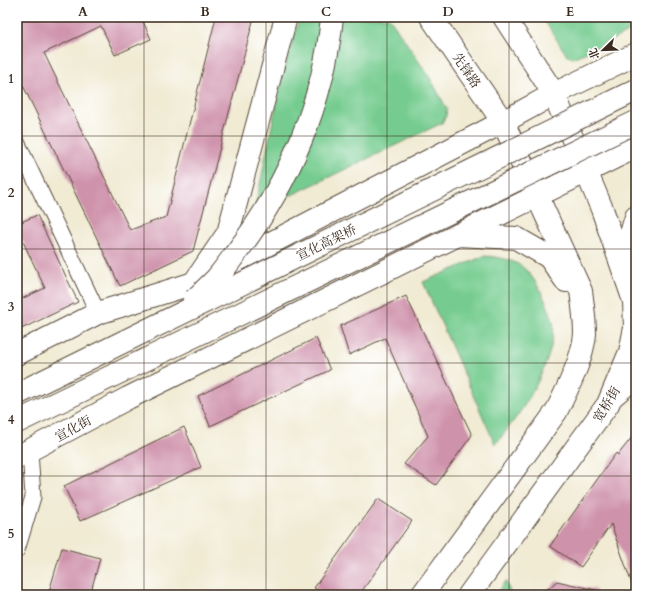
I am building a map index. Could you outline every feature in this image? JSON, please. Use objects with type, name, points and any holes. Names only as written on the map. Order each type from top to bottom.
[{"type":"highway","points":[[194,283],[228,233],[286,17]]},
{"type":"highway","points":[[99,381],[173,321],[217,278],[251,234],[278,189],[316,100],[330,41],[332,17]]},
{"type":"highway","name":"先锋路","points":[[431,17],[503,122]]},
{"type":"highway","points":[[504,17],[554,94]]},
{"type":"highway","points":[[17,354],[93,316],[194,283],[554,94],[636,54]]},
{"type":"highway","name":"宣化高架桥","points":[[17,394],[636,90]]},
{"type":"highway","name":"宽桥街","points":[[469,595],[608,404],[630,352],[635,328],[634,301],[602,209],[554,94]]},
{"type":"highway","points":[[422,595],[556,412],[570,384],[580,355],[584,335],[585,316],[581,291],[503,122]]},
{"type":"highway","name":"宣化高架桥","points":[[17,422],[636,122]]},
{"type":"highway","name":"宣化街","points":[[23,454],[128,398],[636,147]]},
{"type":"highway","points":[[634,301],[632,230],[636,217]]},
{"type":"highway","points":[[457,235],[516,238],[549,257],[567,283],[585,316]]},
{"type":"street","points":[[17,142],[93,316]]},
{"type":"street","points":[[608,404],[636,381]]},
{"type":"street","points":[[17,550],[33,497],[23,454]]},
{"type":"green space","points":[[300,17],[389,17],[430,78],[447,109],[446,116],[442,123],[254,213],[283,72]]},
{"type":"green space","points":[[542,17],[636,17],[636,28],[572,58],[566,54]]},
{"type":"green space","points":[[484,256],[503,258],[524,268],[535,281],[540,290],[553,321],[554,330],[547,360],[527,402],[495,444],[423,282]]},
{"type":"green space","points":[[506,581],[511,595],[495,595]]},
{"type":"building","points":[[17,17],[141,17],[151,39],[115,55],[101,26],[44,53],[130,230],[166,217],[216,17],[254,17],[193,251],[120,286],[17,73]]},
{"type":"building","points":[[37,215],[78,302],[17,331],[17,301],[45,288],[17,229],[17,224]]},
{"type":"building","points":[[406,296],[472,435],[436,485],[404,464],[428,436],[385,338],[349,355],[340,326]]},
{"type":"building","points":[[316,338],[330,370],[210,426],[198,396]]},
{"type":"building","points":[[184,427],[201,467],[80,521],[64,486]]},
{"type":"building","points":[[636,432],[636,590],[634,590],[611,524],[581,567],[550,546],[616,453],[618,455]]},
{"type":"building","points":[[378,499],[412,521],[359,595],[326,595],[314,588]]},
{"type":"building","points":[[62,548],[100,558],[90,595],[48,595]]},
{"type":"building","points":[[557,581],[596,590],[595,595],[541,595]]}]
